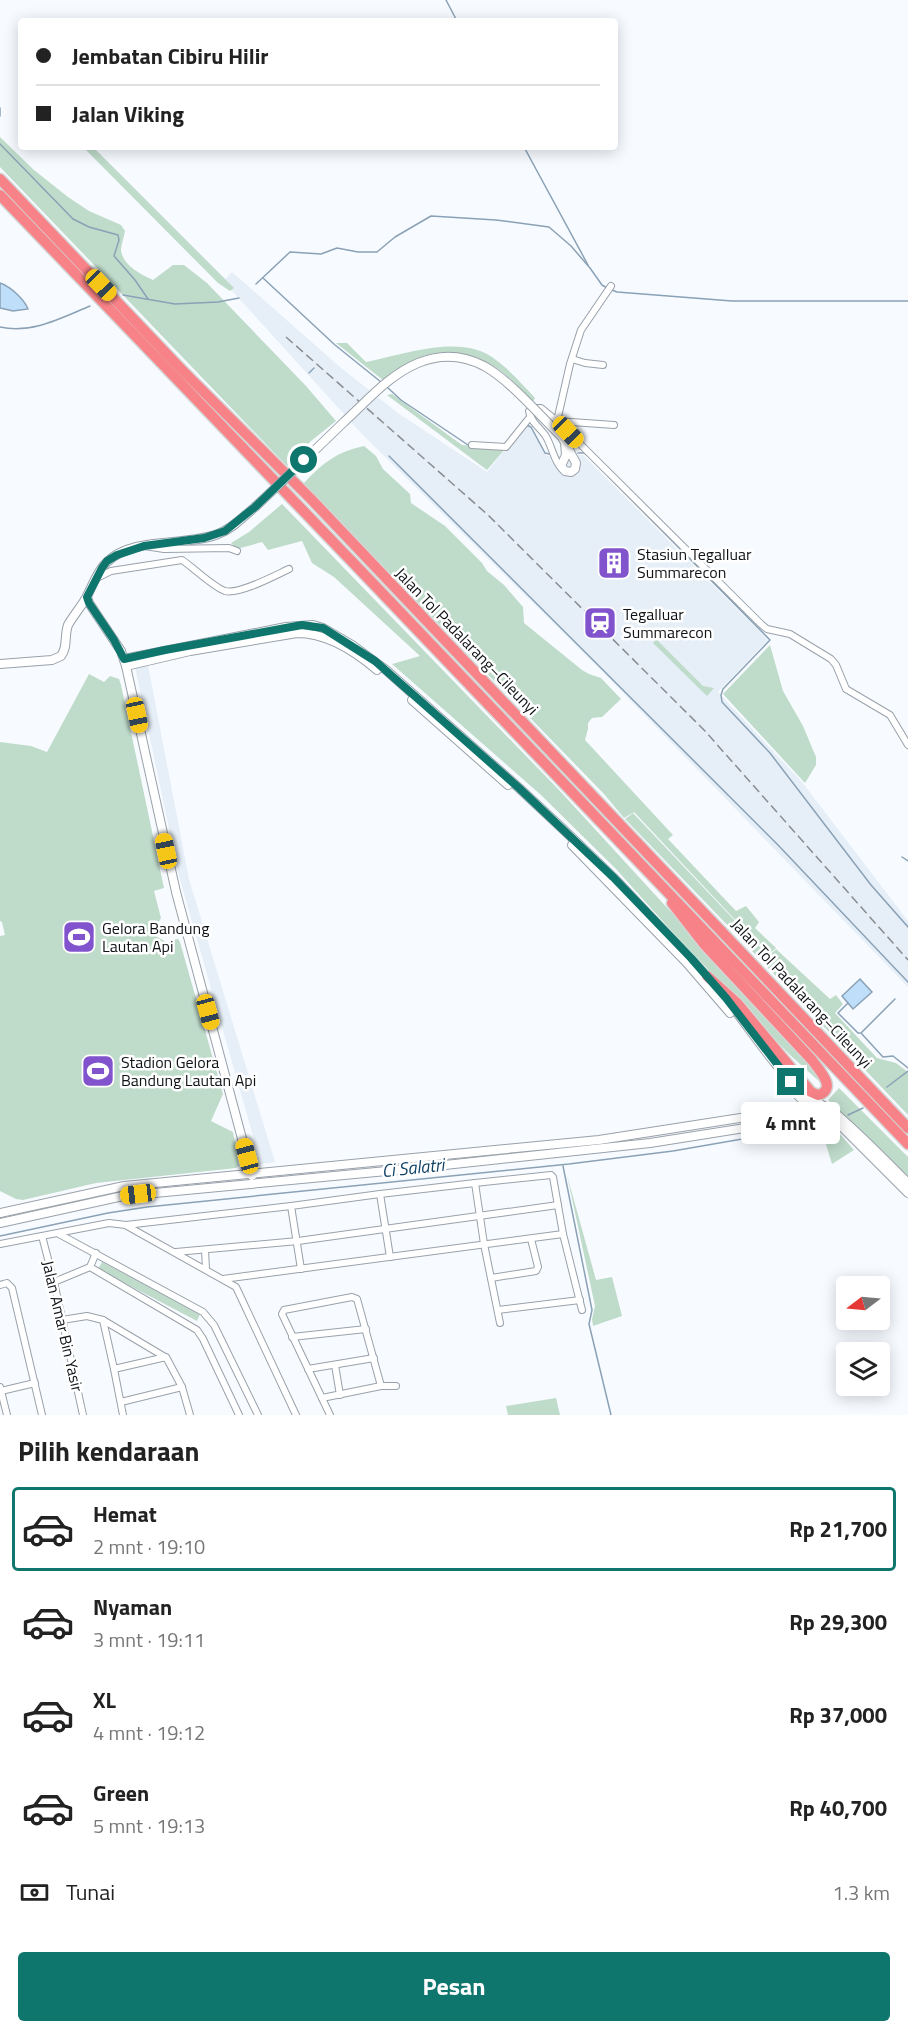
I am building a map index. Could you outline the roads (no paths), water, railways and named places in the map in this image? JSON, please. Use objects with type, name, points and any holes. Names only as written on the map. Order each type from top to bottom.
[{"type":"highway","name":"Jalan Tol Padalarang–Cileunyi","points":[[0,179],[181,369],[303,491],[908,1128]]},
{"type":"highway","name":"Jalan Tol Padalarang–Cileunyi","points":[[0,195],[908,1144]]},
{"type":"highway","points":[[656,861],[647,869],[681,917],[812,1060],[827,1082],[824,1092],[816,1095],[811,1092],[737,1003],[707,976]]},
{"type":"street","points":[[557,420],[581,330],[611,286]]},
{"type":"street","points":[[0,664],[52,660],[61,656],[65,648],[68,625],[107,561],[126,551],[144,546],[204,538],[217,535],[233,526],[387,382],[418,363],[436,357],[451,356],[483,366],[506,383],[563,439],[577,464],[575,469],[568,472],[563,470],[560,459],[530,417],[529,411],[535,406],[557,420],[761,624],[772,630],[785,632],[831,659],[846,689],[890,715],[908,745]]},
{"type":"street","points":[[572,359],[603,365]]},
{"type":"street","points":[[472,445],[506,447],[530,417]]},
{"type":"street","points":[[557,420],[614,425]]},
{"type":"street","points":[[560,459],[566,455],[563,439]]},
{"type":"street","points":[[560,459],[570,457],[574,459]]},
{"type":"street","points":[[144,546],[164,549],[229,548],[237,551]]},
{"type":"street","points":[[96,578],[111,571],[182,560],[220,588],[230,591],[269,579],[289,569]]},
{"type":"street","points":[[87,597],[114,640],[125,663],[174,882],[254,1183]]},
{"type":"street","points":[[125,663],[302,625],[323,628],[352,645],[386,670],[519,788],[613,877],[707,976],[784,1075],[811,1104]]},
{"type":"street","points":[[125,663],[297,633],[312,633],[340,645],[382,674],[561,834],[686,962],[734,1017],[795,1094],[828,1111],[858,1132],[908,1183]]},
{"type":"street","points":[[791,1110],[796,1104],[795,1094]]},
{"type":"street","points":[[0,1213],[104,1189],[599,1140],[791,1110],[811,1104]]},
{"type":"street","points":[[0,1223],[105,1198],[650,1143],[828,1111]]},
{"type":"street","points":[[828,1111],[908,1193]]},
{"type":"street","points":[[126,1225],[551,1174],[582,1310]]},
{"type":"street","points":[[475,1183],[484,1246],[500,1323]]},
{"type":"street","points":[[380,1194],[390,1257]]},
{"type":"street","points":[[176,1252],[298,1241],[558,1205]]},
{"type":"street","points":[[291,1206],[301,1269]]},
{"type":"street","points":[[0,1244],[118,1223],[126,1225],[206,1269],[234,1286],[238,1291],[296,1415]]},
{"type":"street","points":[[58,1233],[203,1312],[214,1325],[258,1415]]},
{"type":"street","points":[[223,1279],[563,1234]]},
{"type":"street","name":"Jalan Amar Bin Yasir","points":[[42,1236],[83,1415]]},
{"type":"street","points":[[491,1278],[536,1271],[538,1267],[531,1239]]},
{"type":"street","points":[[205,1250],[206,1269]]},
{"type":"street","points":[[54,1282],[90,1267],[96,1253]]},
{"type":"street","points":[[90,1267],[197,1330],[239,1415]]},
{"type":"street","points":[[238,1276],[238,1291]]},
{"type":"street","points":[[0,1285],[7,1283],[12,1288],[42,1415]]},
{"type":"street","points":[[330,1415],[292,1337],[282,1314],[284,1310],[352,1297],[357,1299],[381,1386]]},
{"type":"street","points":[[498,1310],[580,1300]]},
{"type":"street","points":[[62,1320],[87,1317],[103,1320],[166,1357],[182,1387],[190,1415]]},
{"type":"street","points":[[103,1320],[123,1415]]},
{"type":"street","points":[[292,1337],[366,1329]]},
{"type":"street","points":[[114,1368],[166,1357]]},
{"type":"street","points":[[308,1369],[374,1358]]},
{"type":"street","points":[[335,1365],[340,1395]]},
{"type":"street","points":[[7,1415],[1,1389],[35,1383]]},
{"type":"street","points":[[322,1398],[381,1386],[396,1386]]},
{"type":"street","points":[[120,1402],[182,1387]]},
{"type":"water","points":[[0,283],[17,294],[28,309],[13,311],[0,308]]},
{"type":"water","points":[[860,979],[872,992],[853,1009],[842,996]]},
{"type":"waterway","points":[[446,0],[455,18]]},
{"type":"waterway","points":[[0,108],[0,116]]},
{"type":"waterway","points":[[0,144],[73,219],[89,227],[118,235],[119,240],[114,256],[148,299]]},
{"type":"waterway","points":[[526,150],[588,265]]},
{"type":"waterway","points":[[256,284],[290,252],[321,254],[337,248],[358,252],[377,252],[395,237],[431,216],[496,220],[549,227],[571,246],[602,285],[607,288]]},
{"type":"waterway","points":[[263,278],[335,345],[381,382]]},
{"type":"waterway","points":[[612,290],[732,301],[908,301]]},
{"type":"waterway","points":[[123,295],[175,304],[218,302],[239,298]]},
{"type":"waterway","points":[[0,327],[12,329],[35,327],[90,306]]},
{"type":"waterway","points":[[309,373],[314,368]]},
{"type":"waterway","points":[[387,387],[401,400],[468,445]]},
{"type":"waterway","points":[[526,425],[531,427],[545,453],[549,454]]},
{"type":"waterway","points":[[578,453],[588,456]]},
{"type":"waterway","points":[[389,456],[778,845],[908,982]]},
{"type":"waterway","points":[[608,476],[770,640],[723,689],[722,702],[770,753],[871,885],[908,927]]},
{"type":"waterway","points":[[902,857],[908,861]]},
{"type":"waterway","points":[[895,999],[861,1033],[883,1057],[893,1056],[908,1068]]},
{"type":"waterway","points":[[848,1003],[838,1013],[860,1033]]},
{"type":"waterway","name":"Ci Salatri","points":[[887,1087],[908,1071]]},
{"type":"waterway","name":"Ci Salatri","points":[[848,1115],[863,1108]]},
{"type":"waterway","name":"Ci Salatri","points":[[0,1236],[147,1207],[569,1164],[673,1151],[829,1124]]},
{"type":"waterway","points":[[563,1166],[592,1310],[589,1324],[611,1415]]},
{"type":"railway","points":[[286,337],[488,515],[705,731],[908,960]]},
{"type":"place","name":"Stasiun Tegalluar Summarecon","points":[[614,563]]},
{"type":"place","name":"Tegalluar Summarecon","points":[[600,623]]},
{"type":"place","name":"Gelora Bandung Lautan Api","points":[[79,937]]},
{"type":"place","name":"Stadion Gelora Bandung Lautan Api","points":[[98,1071]]}]
